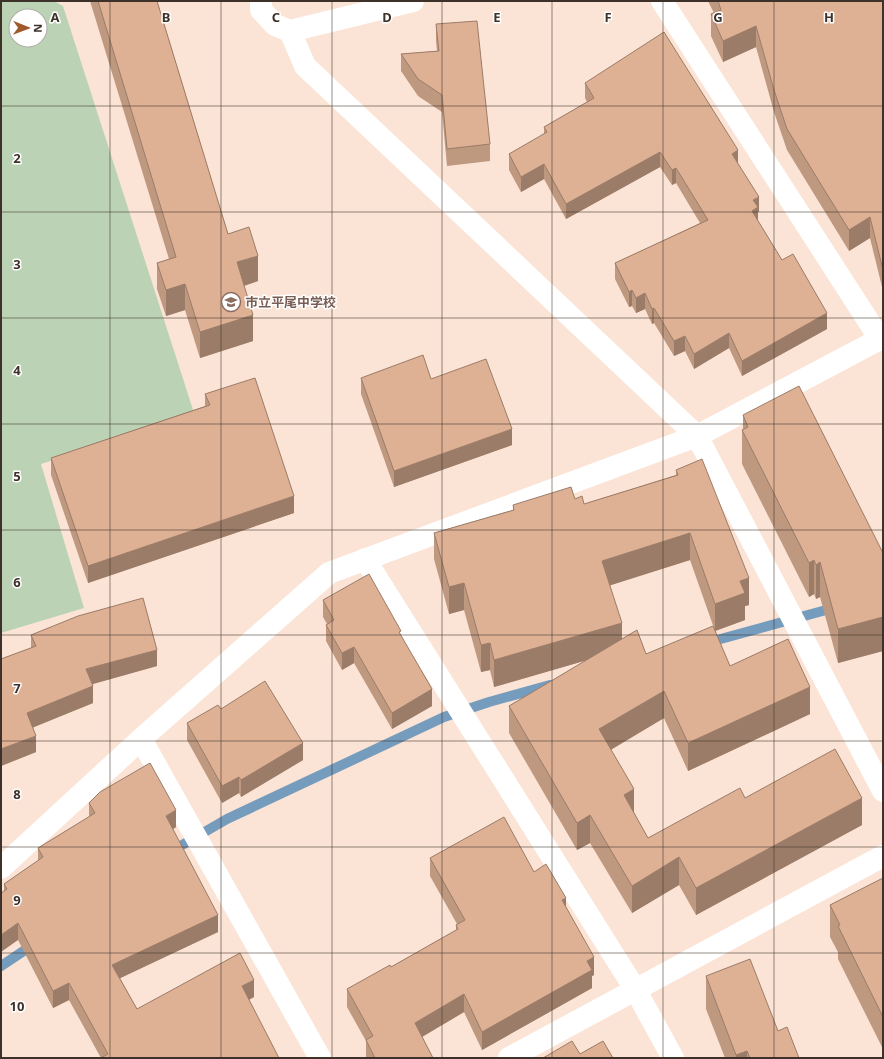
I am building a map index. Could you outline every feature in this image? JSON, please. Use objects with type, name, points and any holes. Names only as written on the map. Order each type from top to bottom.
[{"type":"street","points":[[261,1],[261,10],[275,25],[290,32],[413,1]]},
{"type":"street","points":[[1,868],[141,739],[329,573],[697,436],[882,339],[662,1]]},
{"type":"street","points":[[290,32],[305,66],[697,436],[883,791]]},
{"type":"street","points":[[365,559],[635,989],[673,1058]]},
{"type":"street","points":[[141,739],[320,1058]]},
{"type":"street","points":[[509,1058],[883,856]]},
{"type":"green space","points":[[1,1],[54,1],[63,6],[195,416],[41,464],[84,608],[1,633]]},
{"type":"building","points":[[98,1],[157,1],[228,234],[249,227],[258,256],[237,262],[253,315],[200,332],[185,284],[166,290],[157,263],[176,257]]},
{"type":"building","points":[[718,1],[883,1],[883,270],[870,217],[849,230],[787,129],[774,90],[756,26],[723,41],[711,14],[721,10]]},
{"type":"building","points":[[477,21],[490,144],[447,149],[442,95],[418,79],[401,54],[439,51],[436,24]]},
{"type":"building","points":[[664,32],[738,150],[732,154],[759,197],[753,200],[758,207],[752,211],[782,260],[793,254],[827,313],[742,361],[729,333],[694,354],[685,336],[674,341],[654,308],[652,309],[645,293],[636,298],[632,290],[629,292],[615,263],[708,220],[676,168],[672,170],[660,152],[566,204],[544,164],[521,177],[509,154],[547,132],[544,127],[594,98],[585,83]]},
{"type":"building","points":[[423,355],[431,379],[486,359],[512,429],[394,471],[361,378]]},
{"type":"building","points":[[255,378],[294,496],[88,566],[51,458],[210,405],[205,394]]},
{"type":"building","points":[[799,386],[883,553],[883,617],[838,629],[820,562],[816,565],[814,560],[809,563],[742,430],[748,427],[743,415]]},
{"type":"building","points":[[702,459],[749,578],[740,581],[745,593],[715,604],[690,533],[602,561],[622,623],[494,660],[490,643],[481,645],[464,583],[449,587],[434,533],[514,510],[513,505],[571,487],[575,499],[582,496],[584,504],[678,475],[676,470]]},
{"type":"building","points":[[369,574],[401,631],[399,632],[432,689],[392,713],[354,647],[342,653],[326,625],[334,620],[323,600]]},
{"type":"building","points":[[143,598],[157,650],[86,669],[93,686],[27,713],[36,736],[1,749],[1,659],[36,646],[31,635],[78,616]]},
{"type":"building","points":[[713,626],[730,666],[788,639],[810,687],[688,743],[664,691],[599,729],[634,789],[624,795],[648,838],[740,788],[745,798],[835,749],[862,798],[696,888],[679,857],[632,886],[590,815],[577,823],[509,706],[637,630],[646,654]]},
{"type":"building","points":[[265,681],[303,743],[241,780],[239,777],[222,786],[187,723],[218,705],[221,709]]},
{"type":"building","points":[[150,763],[176,810],[166,816],[218,915],[112,965],[137,1009],[240,953],[254,980],[242,986],[279,1058],[101,1058],[108,1054],[69,983],[53,991],[18,923],[1,935],[1,893],[7,889],[4,884],[43,857],[38,848],[95,813],[89,803],[100,792]]},
{"type":"building","points":[[504,817],[534,872],[546,864],[566,898],[562,900],[594,957],[587,961],[592,970],[482,1032],[464,994],[415,1023],[433,1058],[375,1058],[366,1040],[373,1036],[347,989],[390,965],[391,967],[458,929],[456,925],[465,920],[430,858]]},
{"type":"building","points":[[883,878],[883,1017],[838,926],[840,925],[830,905]]},
{"type":"building","points":[[750,959],[778,1031],[787,1027],[799,1058],[750,1058],[747,1051],[736,1055],[706,976]]},
{"type":"building","points":[[572,1041],[580,1054],[603,1041],[613,1058],[543,1058]]},
{"type":"waterway","points":[[706,643],[837,607]]},
{"type":"waterway","points":[[170,852],[227,819],[444,717],[489,702],[550,685]]},
{"type":"waterway","points":[[1,966],[34,944]]},
{"type":"place","name":"市立平尾中学校","points":[[231,302]]}]
